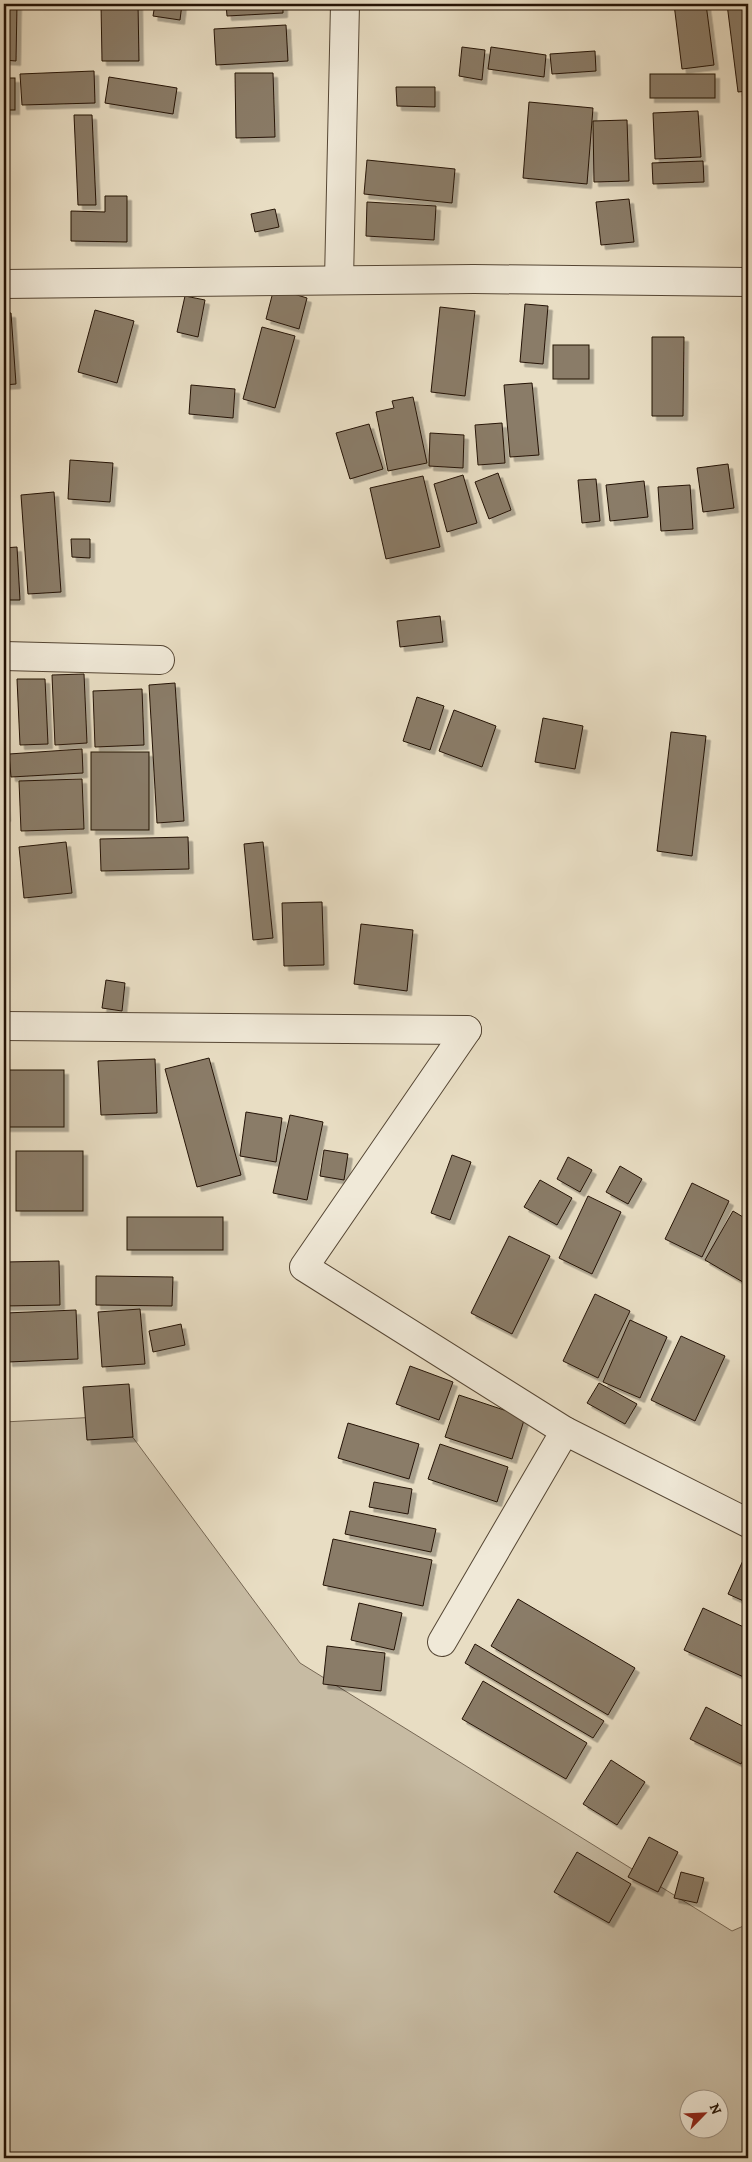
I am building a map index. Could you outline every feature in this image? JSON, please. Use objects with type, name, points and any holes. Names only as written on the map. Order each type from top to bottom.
[{"type":"street","points":[[339,280],[344,4]]},
{"type":"street","points":[[4,284],[474,279],[748,282]]},
{"type":"street","points":[[4,656],[160,660]]},
{"type":"street","points":[[4,1026],[467,1030],[304,1267],[565,1431],[748,1523]]},
{"type":"street","points":[[442,1642],[565,1431]]},
{"type":"shaded area","points":[[117,1416],[300,1663],[732,1931],[748,1924],[748,2158],[4,2158],[4,1422]]},
{"type":"building","points":[[4,4],[17,4],[16,61],[4,60]]},
{"type":"building","points":[[101,4],[138,4],[139,61],[102,61]]},
{"type":"building","points":[[155,4],[182,4],[180,20],[153,16]]},
{"type":"building","points":[[226,4],[283,4],[283,13],[227,16]]},
{"type":"building","points":[[674,4],[706,4],[714,65],[682,69]]},
{"type":"building","points":[[727,4],[748,4],[748,91],[738,92]]},
{"type":"building","points":[[286,25],[288,61],[216,65],[214,29]]},
{"type":"building","points":[[462,47],[485,50],[482,80],[459,76]]},
{"type":"building","points":[[491,47],[546,55],[544,77],[488,69]]},
{"type":"building","points":[[595,51],[596,71],[552,74],[550,54]]},
{"type":"building","points":[[94,71],[95,103],[22,105],[20,74]]},
{"type":"building","points":[[235,73],[273,73],[275,137],[236,138]]},
{"type":"building","points":[[650,74],[715,74],[715,98],[650,98]]},
{"type":"building","points":[[109,77],[177,88],[173,114],[105,103]]},
{"type":"building","points":[[4,78],[15,78],[15,110],[4,110]]},
{"type":"building","points":[[396,87],[435,87],[435,107],[397,106]]},
{"type":"building","points":[[529,102],[593,108],[587,184],[523,178]]},
{"type":"building","points":[[698,111],[701,157],[655,159],[653,113]]},
{"type":"building","points":[[74,115],[92,115],[96,205],[78,205]]},
{"type":"building","points":[[627,120],[629,181],[594,182],[593,121]]},
{"type":"building","points":[[367,160],[455,169],[452,203],[364,194]]},
{"type":"building","points":[[703,161],[704,182],[653,184],[652,163]]},
{"type":"building","points":[[105,196],[127,196],[127,242],[71,241],[71,211],[105,212]]},
{"type":"building","points":[[629,199],[634,242],[601,245],[596,202]]},
{"type":"building","points":[[367,202],[436,206],[434,240],[366,236]]},
{"type":"building","points":[[275,209],[279,227],[255,232],[251,214]]},
{"type":"building","points":[[274,288],[307,298],[299,329],[266,319]]},
{"type":"building","points":[[185,296],[205,300],[198,337],[177,332]]},
{"type":"building","points":[[525,304],[548,306],[543,364],[520,362]]},
{"type":"building","points":[[440,307],[475,311],[465,396],[431,392]]},
{"type":"building","points":[[95,310],[134,321],[117,383],[78,372]]},
{"type":"building","points":[[4,313],[11,313],[16,384],[4,385]]},
{"type":"building","points":[[262,327],[295,336],[275,408],[243,399]]},
{"type":"building","points":[[652,337],[684,337],[683,416],[652,416]]},
{"type":"building","points":[[553,345],[589,345],[589,379],[553,379]]},
{"type":"building","points":[[532,383],[539,455],[510,457],[504,385]]},
{"type":"building","points":[[191,385],[235,389],[233,418],[189,414]]},
{"type":"building","points":[[413,397],[427,463],[388,471],[376,412],[394,408],[392,401]]},
{"type":"building","points":[[502,423],[505,463],[478,465],[475,425]]},
{"type":"building","points":[[369,424],[383,469],[350,479],[336,433]]},
{"type":"building","points":[[430,433],[464,435],[463,468],[429,466]]},
{"type":"building","points":[[70,460],[113,463],[110,502],[68,499]]},
{"type":"building","points":[[728,464],[734,508],[703,512],[697,468]]},
{"type":"building","points":[[498,473],[511,510],[489,519],[475,482]]},
{"type":"building","points":[[463,475],[477,523],[447,532],[434,484]]},
{"type":"building","points":[[423,476],[440,547],[386,559],[370,488]]},
{"type":"building","points":[[596,479],[600,521],[582,523],[578,480]]},
{"type":"building","points":[[644,481],[648,517],[610,521],[606,485]]},
{"type":"building","points":[[690,485],[693,529],[661,531],[658,487]]},
{"type":"building","points":[[54,492],[61,592],[28,594],[21,495]]},
{"type":"building","points":[[71,539],[90,539],[90,558],[72,557]]},
{"type":"building","points":[[17,547],[20,600],[4,600],[4,548]]},
{"type":"building","points":[[440,616],[443,642],[400,647],[397,621]]},
{"type":"building","points":[[84,674],[87,743],[55,745],[52,675]]},
{"type":"building","points":[[17,679],[45,679],[48,744],[20,745]]},
{"type":"building","points":[[175,683],[184,821],[157,823],[149,685]]},
{"type":"building","points":[[142,689],[144,745],[95,747],[93,691]]},
{"type":"building","points":[[417,697],[444,706],[430,750],[403,741]]},
{"type":"building","points":[[454,710],[496,726],[482,767],[439,751]]},
{"type":"building","points":[[543,718],[583,726],[575,769],[535,762]]},
{"type":"building","points":[[671,732],[706,736],[692,856],[657,851]]},
{"type":"building","points":[[82,749],[83,773],[11,777],[9,754]]},
{"type":"building","points":[[91,752],[149,752],[149,830],[91,830]]},
{"type":"building","points":[[4,773],[6,817],[4,817]]},
{"type":"building","points":[[82,779],[84,829],[21,831],[19,781]]},
{"type":"building","points":[[188,837],[189,869],[101,871],[100,839]]},
{"type":"building","points":[[66,842],[72,893],[24,898],[19,847]]},
{"type":"building","points":[[263,842],[273,938],[253,940],[244,844]]},
{"type":"building","points":[[322,902],[324,965],[284,966],[282,903]]},
{"type":"building","points":[[361,924],[413,930],[407,991],[354,984]]},
{"type":"building","points":[[106,980],[125,983],[122,1011],[102,1008]]},
{"type":"building","points":[[209,1058],[241,1175],[197,1187],[165,1069]]},
{"type":"building","points":[[155,1059],[157,1113],[101,1115],[98,1061]]},
{"type":"building","points":[[4,1070],[64,1070],[64,1127],[4,1127]]},
{"type":"building","points":[[246,1112],[282,1118],[276,1162],[240,1156]]},
{"type":"building","points":[[290,1115],[323,1122],[307,1200],[273,1193]]},
{"type":"building","points":[[324,1150],[348,1154],[344,1180],[320,1176]]},
{"type":"building","points":[[16,1151],[83,1151],[83,1211],[16,1211]]},
{"type":"building","points":[[452,1155],[471,1162],[450,1220],[431,1213]]},
{"type":"building","points":[[568,1157],[592,1170],[580,1192],[557,1179]]},
{"type":"building","points":[[620,1166],[642,1179],[628,1204],[606,1192]]},
{"type":"building","points":[[540,1180],[572,1198],[557,1225],[524,1207]]},
{"type":"building","points":[[692,1183],[729,1201],[702,1257],[665,1239]]},
{"type":"building","points":[[588,1196],[621,1212],[592,1274],[559,1258]]},
{"type":"building","points":[[733,1211],[748,1220],[748,1285],[705,1260]]},
{"type":"building","points":[[127,1217],[223,1217],[223,1250],[127,1250]]},
{"type":"building","points":[[509,1236],[550,1256],[512,1334],[471,1313]]},
{"type":"building","points":[[59,1261],[60,1305],[4,1306],[4,1262]]},
{"type":"building","points":[[96,1276],[173,1277],[172,1306],[96,1305]]},
{"type":"building","points":[[595,1294],[630,1311],[598,1378],[563,1361]]},
{"type":"building","points":[[140,1309],[145,1364],[102,1367],[98,1312]]},
{"type":"building","points":[[76,1310],[78,1359],[8,1362],[6,1313]]},
{"type":"building","points":[[630,1320],[667,1337],[640,1398],[603,1382]]},
{"type":"building","points":[[181,1324],[185,1345],[153,1352],[149,1331]]},
{"type":"building","points":[[681,1336],[725,1356],[695,1421],[651,1400]]},
{"type":"building","points":[[410,1366],[453,1382],[439,1420],[396,1404]]},
{"type":"building","points":[[599,1383],[637,1404],[625,1424],[587,1403]]},
{"type":"building","points":[[129,1384],[133,1437],[87,1440],[83,1387]]},
{"type":"building","points":[[459,1395],[525,1417],[512,1459],[445,1437]]},
{"type":"building","points":[[348,1423],[419,1444],[409,1479],[338,1458]]},
{"type":"building","points":[[440,1444],[508,1467],[497,1502],[428,1479]]},
{"type":"building","points":[[374,1482],[412,1489],[408,1514],[369,1507]]},
{"type":"building","points":[[350,1511],[436,1529],[431,1552],[345,1534]]},
{"type":"building","points":[[333,1539],[432,1560],[423,1606],[323,1585]]},
{"type":"building","points":[[745,1556],[748,1557],[748,1603],[728,1594]]},
{"type":"building","points":[[518,1599],[635,1668],[608,1715],[491,1646]]},
{"type":"building","points":[[359,1603],[402,1613],[394,1650],[351,1640]]},
{"type":"building","points":[[703,1608],[748,1629],[748,1679],[684,1650]]},
{"type":"building","points":[[475,1644],[604,1721],[593,1738],[465,1663]]},
{"type":"building","points":[[327,1646],[385,1653],[381,1691],[323,1684]]},
{"type":"building","points":[[483,1681],[587,1743],[566,1779],[462,1719]]},
{"type":"building","points":[[706,1707],[748,1729],[748,1750],[741,1764],[690,1739]]},
{"type":"building","points":[[611,1760],[645,1782],[617,1825],[583,1804]]},
{"type":"building","points":[[649,1837],[678,1852],[658,1892],[628,1877]]},
{"type":"building","points":[[577,1852],[631,1884],[609,1923],[554,1892]]},
{"type":"building","points":[[681,1872],[704,1878],[697,1903],[674,1898]]}]
